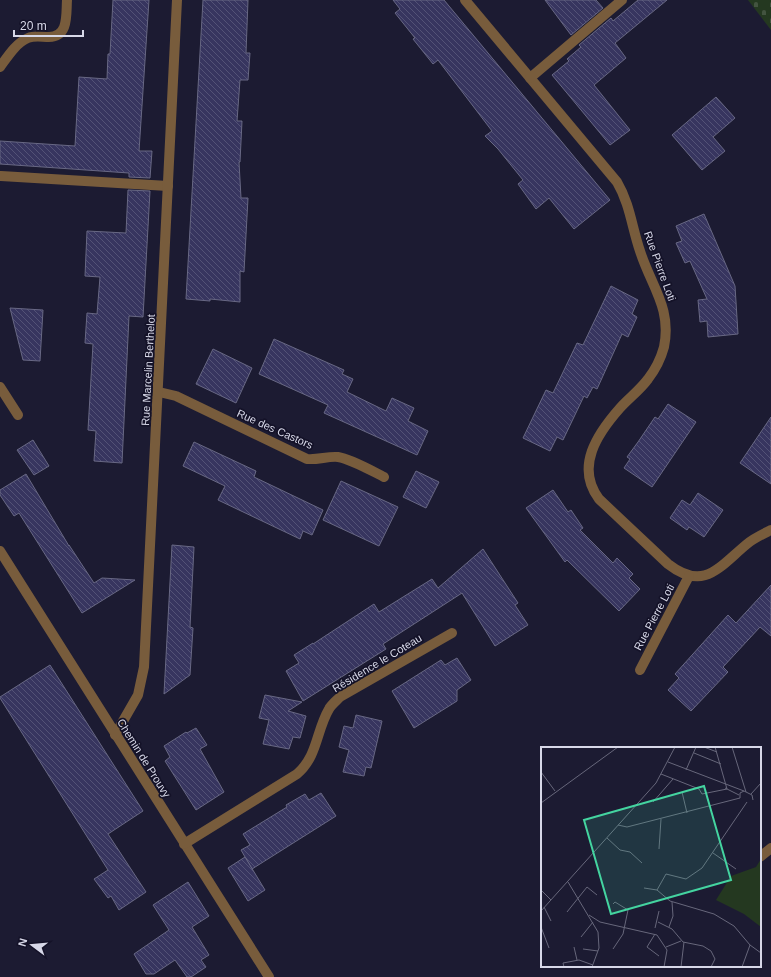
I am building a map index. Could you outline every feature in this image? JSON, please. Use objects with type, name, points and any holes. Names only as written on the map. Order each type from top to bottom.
[{"type":"street","points":[[0,66],[17,46],[30,37],[57,36],[61,33],[66,23],[67,0]]},
{"type":"street","name":"Rue Marcelin Berthelot","points":[[114,735],[138,695],[144,667],[159,392],[177,0]]},
{"type":"street","name":"Rue Pierre Loti","points":[[465,0],[617,182],[630,213],[640,252],[662,301],[665,313],[665,336],[664,347],[659,361],[648,380],[612,419],[593,448],[588,467],[590,485],[599,500],[668,564],[690,576],[640,670]]},
{"type":"street","points":[[530,78],[622,0]]},
{"type":"street","points":[[1,176],[168,186]]},
{"type":"street","points":[[0,387],[18,416]]},
{"type":"street","name":"Rue des Castors","points":[[159,392],[176,396],[307,458],[316,459],[339,457],[384,477]]},
{"type":"street","points":[[690,576],[703,576],[718,570],[748,543],[771,530]]},
{"type":"street","name":"Chemin de Prouvy","points":[[0,551],[114,735],[269,977]]},
{"type":"street","name":"Résidence le Coteau","points":[[184,844],[297,774],[304,768],[314,749],[329,709],[340,698],[452,632]]},
{"type":"street","points":[[761,856],[771,848]]},
{"type":"green space","points":[[748,0],[771,0],[771,30]]},
{"type":"building","points":[[113,0],[149,0],[139,151],[152,151],[150,178],[129,177],[129,173],[0,164],[0,141],[75,146],[79,77],[107,79]]},
{"type":"building","points":[[203,0],[248,0],[246,53],[250,53],[248,80],[240,80],[237,121],[242,121],[239,162],[241,198],[248,198],[244,272],[240,271],[240,302],[210,299],[210,301],[186,299]]},
{"type":"building","points":[[393,0],[444,0],[610,200],[574,229],[549,198],[536,209],[518,184],[523,180],[498,149],[485,136],[492,131],[438,60],[433,64],[413,39],[415,38],[395,13],[400,9]]},
{"type":"building","points":[[545,0],[596,0],[603,8],[571,35]]},
{"type":"building","points":[[638,0],[667,0],[615,43],[626,58],[594,85],[630,130],[610,145],[552,75],[569,61],[567,59],[581,47],[579,45],[611,18],[613,21]]},
{"type":"building","points":[[716,97],[735,118],[713,137],[725,151],[702,170],[672,135]]},
{"type":"building","points":[[128,190],[150,191],[143,317],[129,316],[122,463],[94,461],[96,431],[88,430],[93,344],[85,343],[87,313],[97,314],[100,277],[85,276],[87,231],[126,233]]},
{"type":"building","points":[[704,214],[735,286],[738,334],[708,337],[707,321],[700,322],[698,300],[707,299],[690,261],[685,263],[676,243],[682,241],[676,226]]},
{"type":"building","points":[[611,286],[638,300],[632,314],[637,317],[628,337],[622,334],[597,389],[593,387],[587,398],[584,396],[563,440],[557,437],[550,451],[523,438],[546,390],[553,393],[577,343],[583,345]]},
{"type":"building","points":[[10,308],[43,310],[40,361],[23,360]]},
{"type":"building","points":[[274,339],[344,370],[342,374],[353,379],[347,392],[386,411],[392,398],[414,408],[408,421],[428,431],[417,455],[324,413],[328,405],[259,374]]},
{"type":"building","points":[[213,349],[252,368],[236,403],[196,384]]},
{"type":"building","points":[[668,404],[696,422],[652,487],[624,468],[630,459],[627,457],[655,417],[658,419]]},
{"type":"building","points":[[771,417],[771,484],[740,463]]},
{"type":"building","points":[[33,440],[49,466],[34,475],[17,450]]},
{"type":"building","points":[[194,442],[256,471],[254,477],[323,510],[312,535],[303,531],[300,539],[218,500],[225,486],[183,466]]},
{"type":"building","points":[[416,471],[439,482],[426,508],[403,497]]},
{"type":"building","points":[[26,474],[69,546],[94,583],[102,578],[135,580],[82,613],[19,513],[14,516],[0,495],[0,490]]},
{"type":"building","points":[[341,481],[398,507],[379,546],[323,520]]},
{"type":"building","points":[[553,490],[568,512],[571,510],[583,528],[580,530],[613,563],[617,558],[633,574],[629,578],[640,589],[619,611],[567,560],[565,562],[526,508]]},
{"type":"building","points":[[698,493],[723,510],[704,537],[689,527],[687,530],[670,518],[682,500],[690,505]]},
{"type":"building","points":[[172,545],[194,547],[190,627],[193,628],[190,675],[164,694]]},
{"type":"building","points":[[483,549],[518,603],[515,605],[528,625],[495,646],[462,593],[383,644],[386,649],[303,701],[286,671],[299,663],[294,655],[374,604],[379,612],[432,579],[438,588]]},
{"type":"building","points":[[771,585],[771,636],[760,627],[723,667],[728,672],[691,711],[668,690],[679,678],[675,674],[728,615],[736,623]]},
{"type":"building","points":[[457,658],[471,680],[457,690],[457,701],[414,728],[392,691],[441,660],[445,665]]},
{"type":"building","points":[[50,665],[143,811],[108,834],[146,892],[119,910],[111,896],[108,898],[94,879],[108,870],[0,698]]},
{"type":"building","points":[[265,695],[302,702],[288,711],[306,716],[300,738],[293,737],[289,749],[263,744],[269,720],[259,718]]},
{"type":"building","points":[[356,715],[382,721],[371,768],[366,767],[364,776],[343,772],[349,750],[339,747],[344,726],[353,728]]},
{"type":"building","points":[[196,728],[207,745],[200,749],[224,792],[196,810],[165,761],[170,757],[164,746],[186,732],[187,733]]},
{"type":"building","points":[[321,793],[336,816],[252,869],[241,850],[250,845],[243,834],[305,794],[309,800]]},
{"type":"building","points":[[245,857],[265,890],[248,901],[228,868]]},
{"type":"building","points":[[188,882],[209,916],[192,927],[209,955],[201,960],[206,967],[191,977],[187,977],[175,960],[154,974],[146,974],[134,954],[169,930],[153,905]]}]
